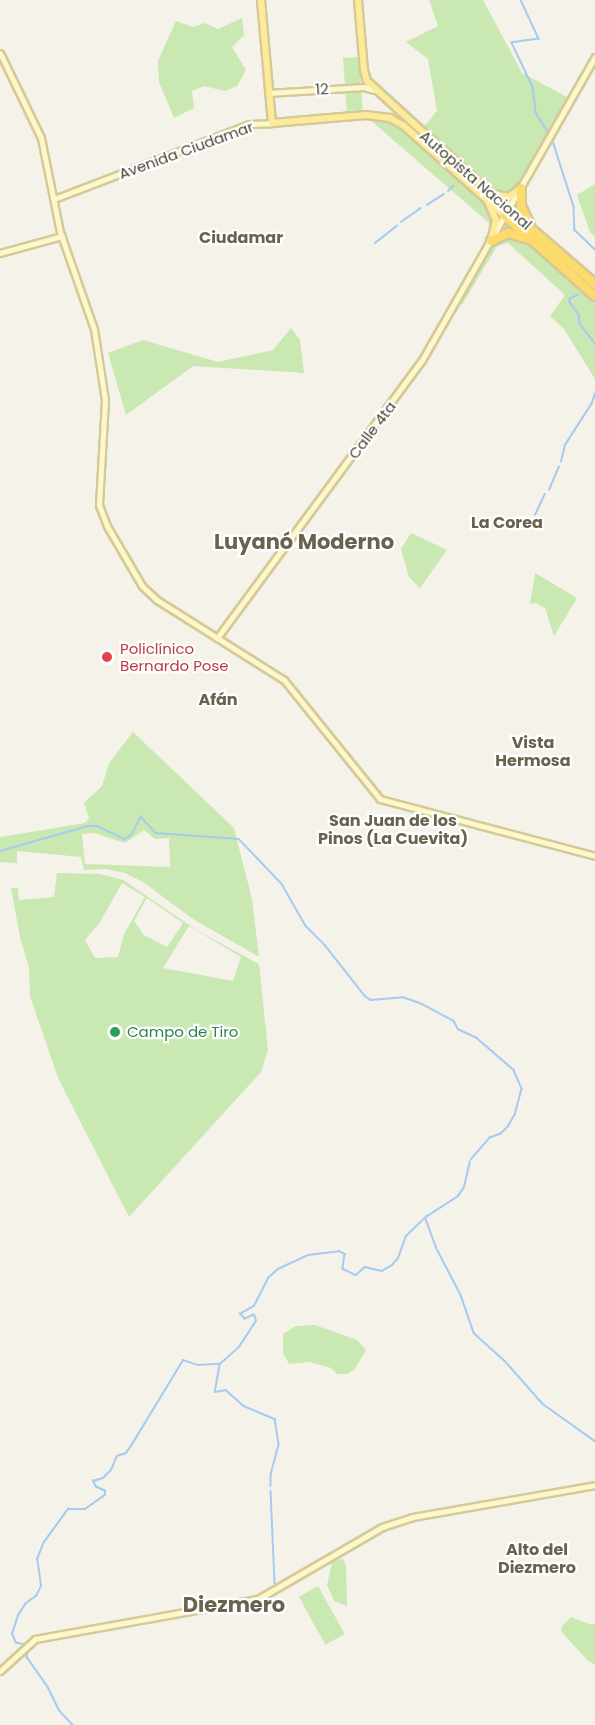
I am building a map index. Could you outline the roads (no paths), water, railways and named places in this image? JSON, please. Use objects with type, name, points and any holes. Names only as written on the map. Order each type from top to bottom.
[{"type":"highway","points":[[521,188],[522,210],[537,239]]},
{"type":"highway","name":"Autopista Nacional","points":[[507,213],[595,284]]},
{"type":"highway","points":[[491,241],[508,233],[537,239]]},
{"type":"highway","name":"Autopista Nacional","points":[[537,239],[595,296]]},
{"type":"main road","points":[[261,0],[272,123]]},
{"type":"main road","name":"Autopista Nacional","points":[[358,0],[364,70],[374,90],[507,213]]},
{"type":"main road","points":[[0,53],[41,138],[62,236],[94,329],[105,400],[99,505],[102,515],[142,586],[151,596],[273,672],[291,687],[380,799],[595,856]]},
{"type":"main road","name":"Calle 4ta","points":[[217,638],[415,371],[595,57]]},
{"type":"main road","name":"12","points":[[268,93],[364,87],[374,90]]},
{"type":"main road","name":"Autopista Nacional","points":[[357,115],[382,115],[404,126],[483,191]]},
{"type":"main road","name":"Avenida Ciudamar","points":[[54,199],[249,124],[357,115]]},
{"type":"main road","points":[[483,191],[506,198],[521,188]]},
{"type":"main road","points":[[483,191],[496,220],[497,227],[491,241]]},
{"type":"main road","points":[[0,253],[62,236]]},
{"type":"main road","points":[[0,1671],[35,1639],[258,1599],[382,1527],[412,1516],[595,1485]]},
{"type":"waterway","points":[[521,0],[539,39],[512,43],[533,87],[536,113],[549,133]]},
{"type":"waterway","points":[[553,141],[574,207],[575,230],[595,249]]},
{"type":"waterway","points":[[448,191],[453,186]]},
{"type":"waterway","points":[[427,205],[444,194]]},
{"type":"waterway","points":[[401,222],[421,208]]},
{"type":"waterway","points":[[375,243],[397,226]]},
{"type":"waterway","points":[[579,295],[570,299],[570,302],[579,315],[580,324],[595,343]]},
{"type":"waterway","points":[[561,462],[565,445],[592,403],[595,393]]},
{"type":"waterway","points":[[549,490],[559,467]]},
{"type":"waterway","points":[[535,515],[545,494]]},
{"type":"waterway","points":[[0,851],[88,826],[97,826],[125,839],[131,835],[141,817],[156,833],[239,839],[282,884],[306,926],[325,945],[365,996],[371,1000],[403,997],[422,1004],[454,1021],[458,1029],[477,1038],[514,1070],[522,1089],[515,1115],[508,1127],[501,1134],[490,1138],[472,1159]]},
{"type":"waterway","points":[[26,1645],[16,1643],[12,1634],[18,1615],[26,1603],[36,1596],[41,1586],[37,1559],[44,1542],[68,1509],[85,1509],[105,1495],[105,1491],[96,1487],[93,1481],[103,1478],[111,1470],[117,1456],[126,1453],[183,1360],[198,1365],[220,1364],[239,1347],[256,1321],[254,1315],[245,1319],[240,1314],[254,1306],[268,1278],[278,1269],[308,1255],[339,1251],[345,1254],[343,1269],[356,1275],[365,1267],[382,1271],[392,1265],[398,1258],[406,1236],[426,1217],[458,1196],[464,1187],[470,1162]]},
{"type":"waterway","points":[[426,1219],[436,1247],[461,1295],[474,1333],[505,1361],[543,1404],[595,1441]]},
{"type":"waterway","points":[[220,1365],[215,1392],[226,1390],[244,1406],[275,1419],[279,1445],[271,1475],[271,1486]]},
{"type":"waterway","points":[[271,1491],[275,1583]]},
{"type":"waterway","points":[[29,1648],[27,1657],[48,1687],[59,1710],[73,1725]]},
{"type":"place","name":"Policlínico Bernardo Pose","points":[[107,657]]},
{"type":"place","name":"Campo de Tiro","points":[[115,1032]]},
{"type":"district","name":"Ciudamar","points":[[241,238]]},
{"type":"district","name":"La Corea","points":[[507,523]]},
{"type":"district","name":"Luyanó Moderno","points":[[304,542]]},
{"type":"district","name":"Afán","points":[[218,700]]},
{"type":"district","name":"Vista Hermosa","points":[[533,752]]},
{"type":"district","name":"San Juan de los Pinos (La Cuevita)","points":[[393,830]]},
{"type":"district","name":"Alto del Diezmero","points":[[537,1559]]},
{"type":"district","name":"Diezmero","points":[[234,1605]]}]
